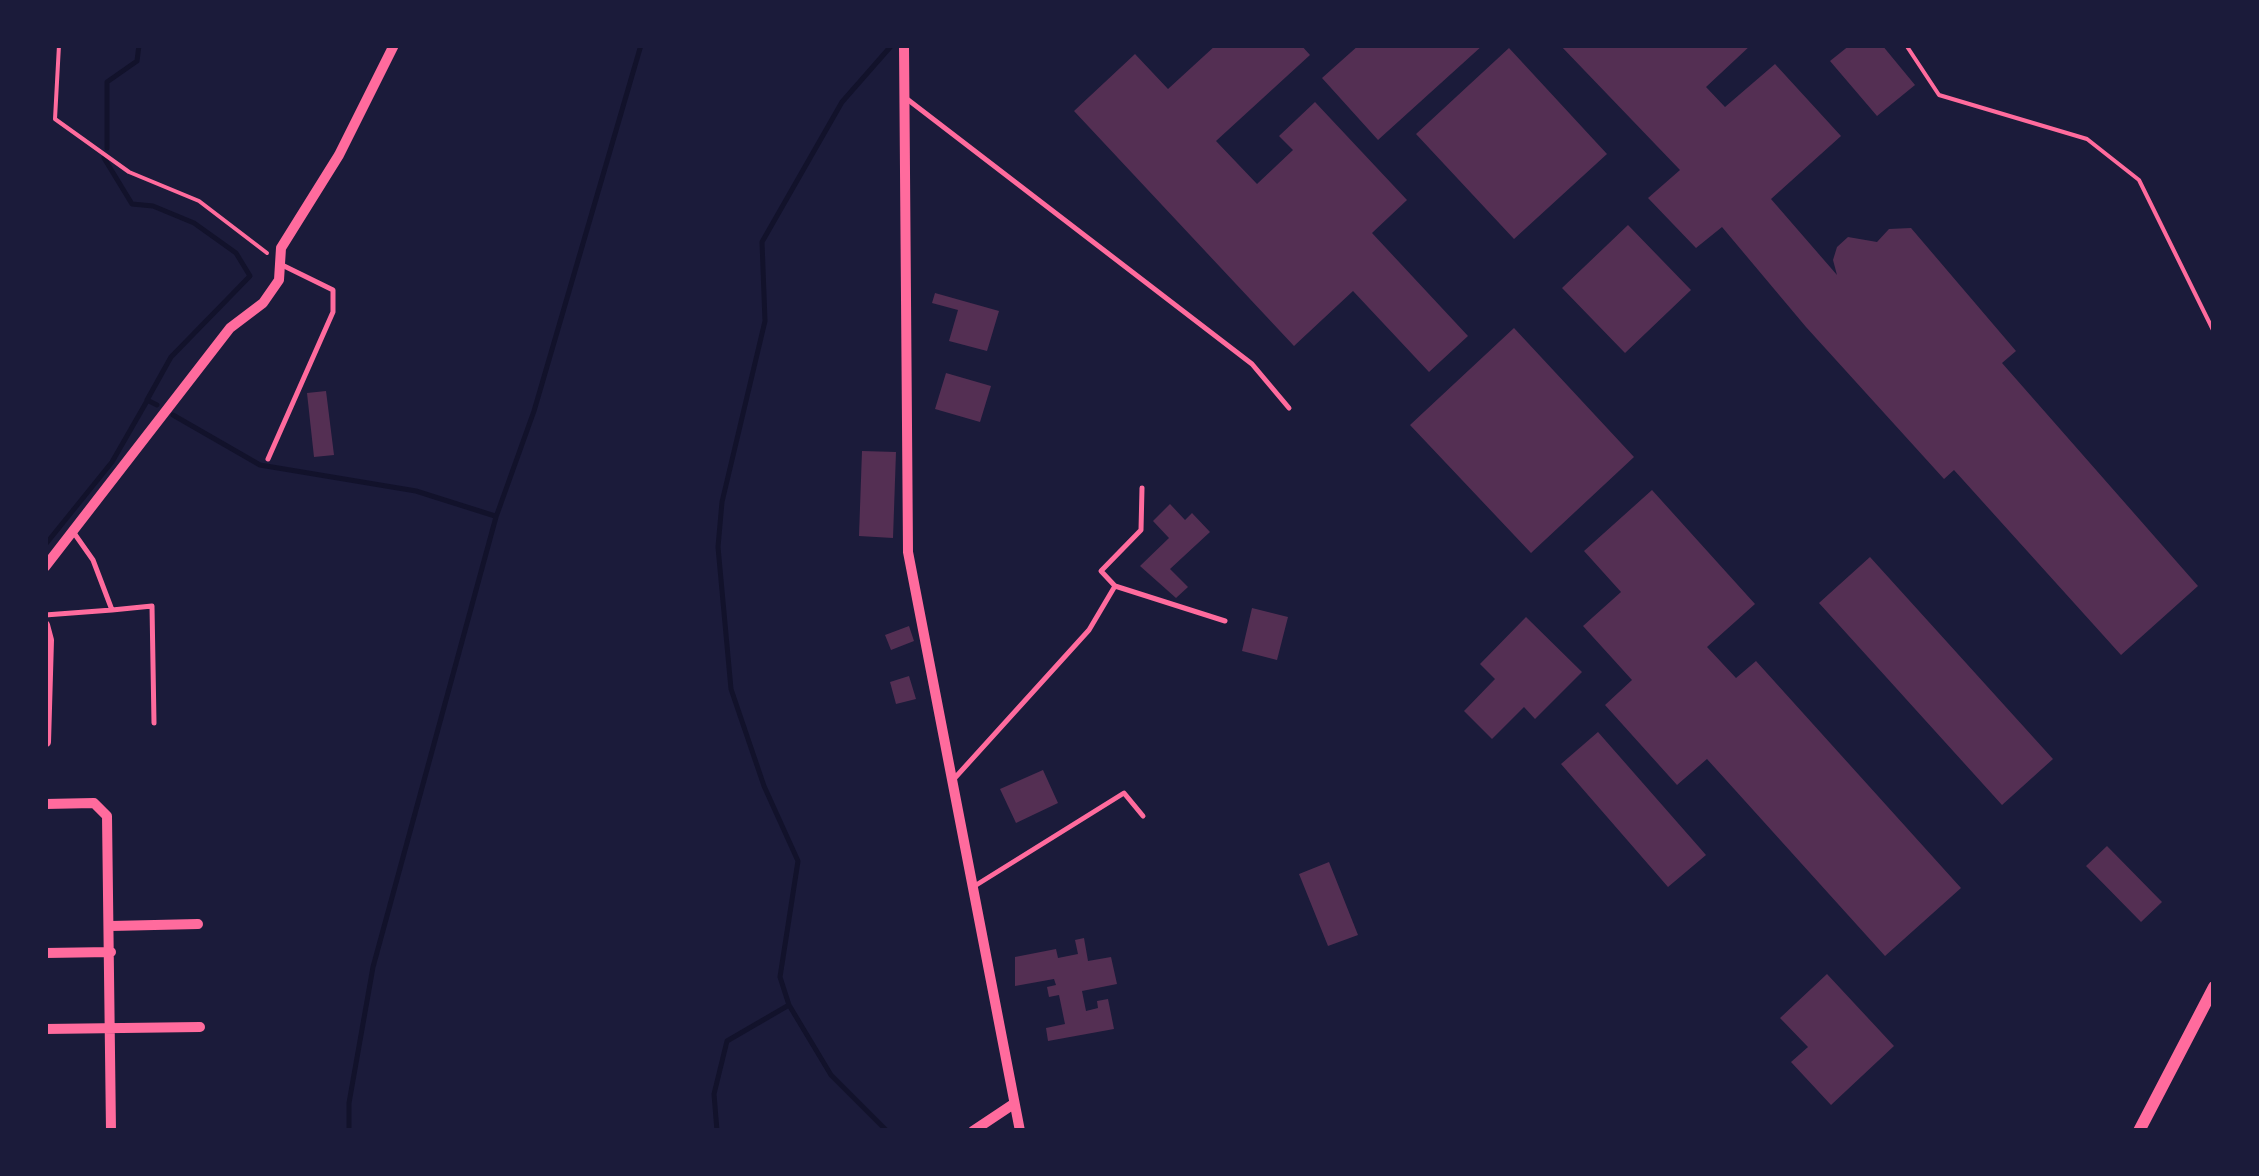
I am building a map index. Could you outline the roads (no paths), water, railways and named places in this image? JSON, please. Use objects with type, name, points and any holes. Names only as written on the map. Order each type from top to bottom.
[{"type":"street","points":[[45,567],[230,328],[264,303],[279,280],[282,248],[339,156],[394,45]]},
{"type":"street","points":[[904,45],[908,552],[1020,1131]]},
{"type":"street","points":[[45,626],[49,640],[46,742]]},
{"type":"street","points":[[45,804],[94,804],[107,816],[111,1131]]},
{"type":"street","points":[[111,926],[198,924]]},
{"type":"street","points":[[45,953],[111,952]]},
{"type":"street","points":[[2139,1131],[2214,988]]},
{"type":"street","points":[[45,1029],[200,1027]]},
{"type":"street","points":[[973,1131],[1012,1105]]},
{"type":"lane","points":[[905,97],[1252,364],[1289,408]]},
{"type":"lane","points":[[268,459],[333,312],[333,290],[278,263]]},
{"type":"lane","points":[[1142,488],[1141,530],[1101,571],[1115,586],[1225,621]]},
{"type":"lane","points":[[74,533],[93,560],[112,610]]},
{"type":"lane","points":[[951,782],[1089,630],[1115,586]]},
{"type":"lane","points":[[45,615],[152,606],[154,722]]},
{"type":"lane","points":[[971,888],[1124,793],[1143,816]]},
{"type":"waterway","points":[[107,148],[107,82],[137,61],[139,45]]},
{"type":"waterway","points":[[349,1131],[349,1103],[373,967],[496,517],[534,411],[641,45]]},
{"type":"waterway","points":[[887,1131],[831,1075],[789,1005],[780,977],[798,861],[764,786],[731,689],[718,547],[722,502],[765,321],[762,242],[842,102],[892,45]]},
{"type":"waterway","points":[[104,158],[132,204],[153,206],[194,223],[236,253],[250,276],[171,357],[147,400],[157,405]]},
{"type":"waterway","points":[[45,545],[112,462],[147,401]]},
{"type":"waterway","points":[[173,415],[260,465],[416,491],[495,516]]},
{"type":"waterway","points":[[717,1131],[714,1094],[727,1041],[789,1005]]}]
